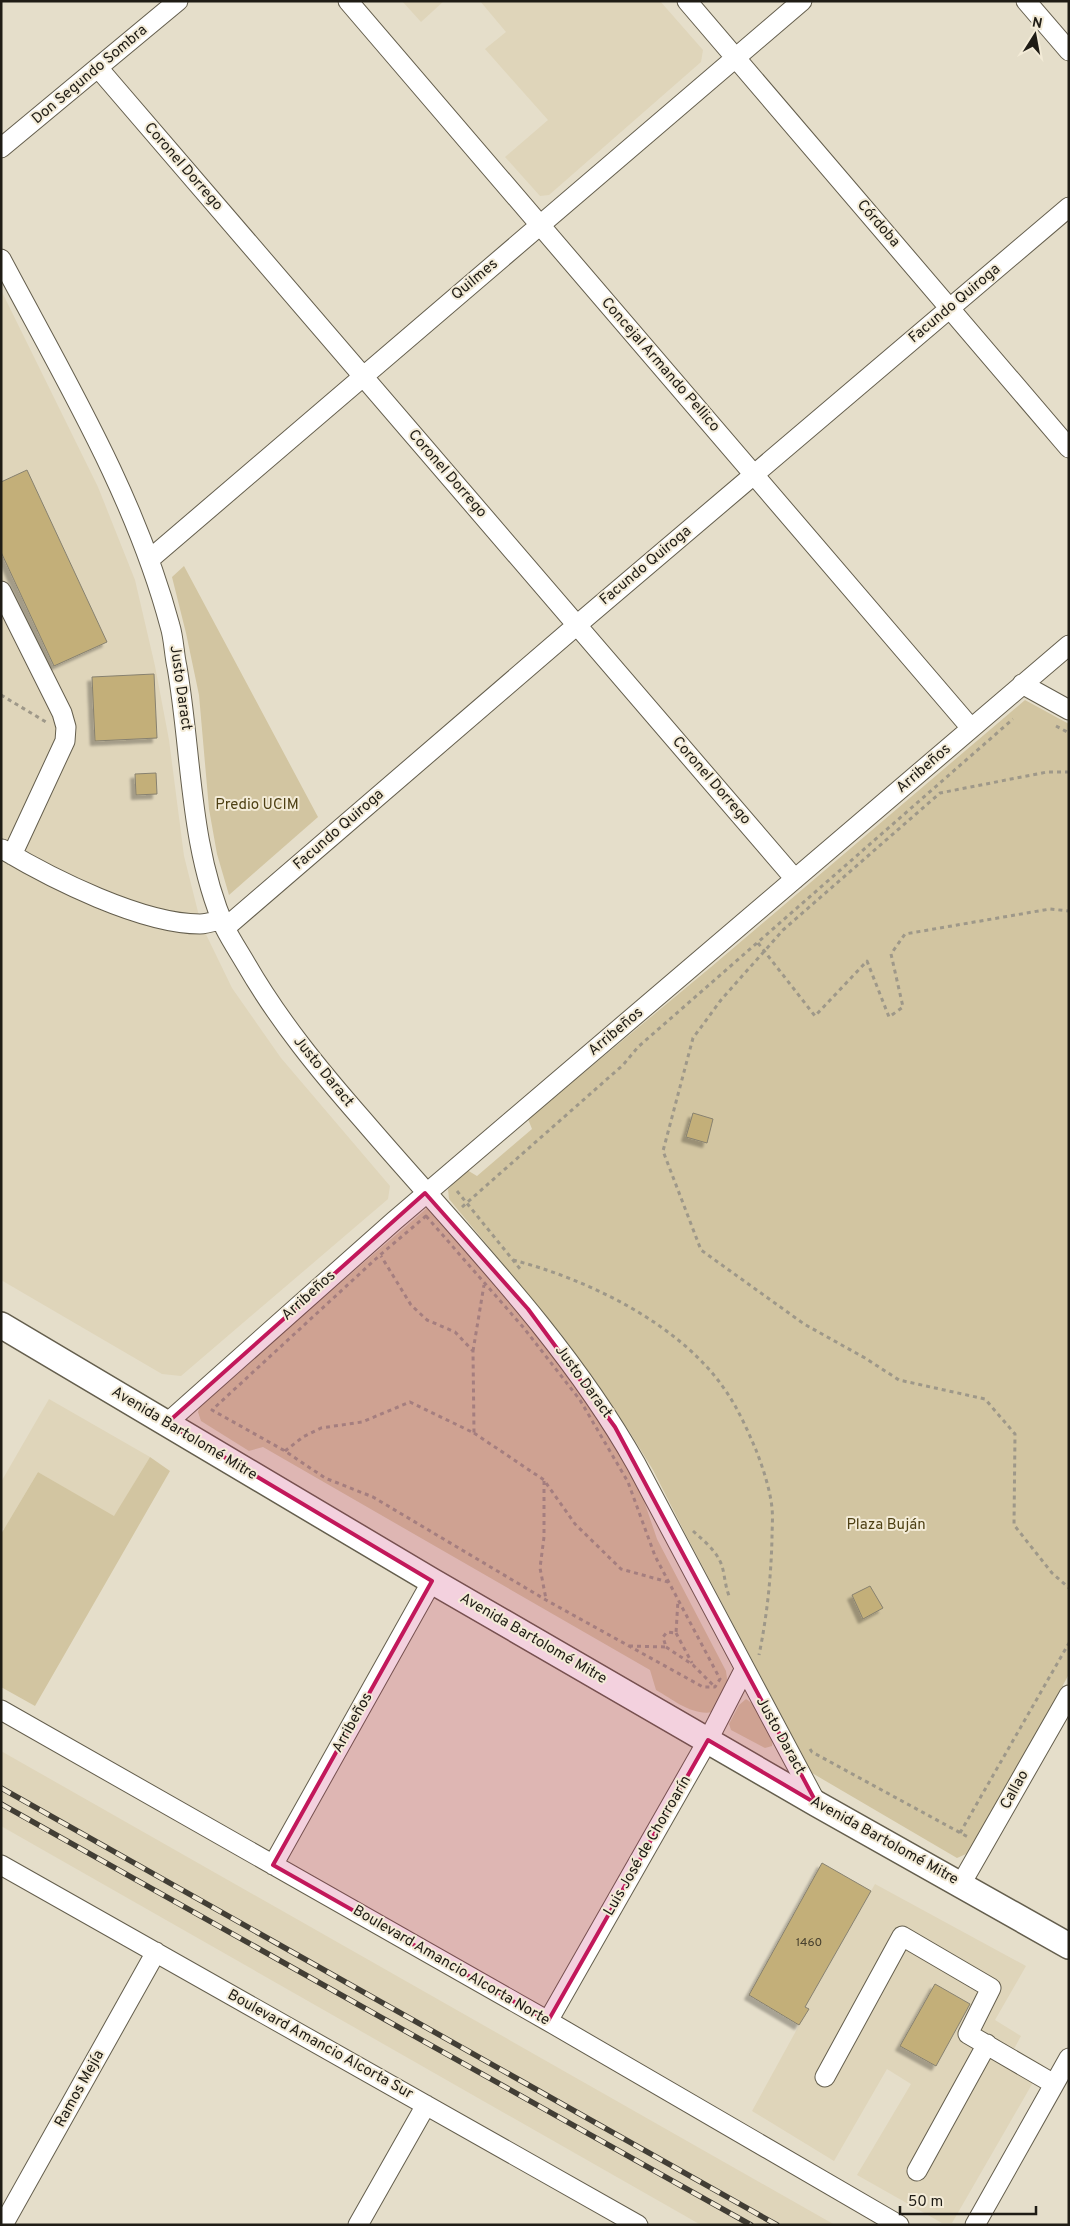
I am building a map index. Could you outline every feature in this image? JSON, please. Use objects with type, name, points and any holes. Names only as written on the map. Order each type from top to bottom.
[{"type":"main road","name":"Avenida Bartolomé Mitre","points":[[1,1326],[432,1581],[817,1804],[1069,1946]]},
{"type":"street","name":"Don Segundo Sombra","points":[[1,148],[99,69],[178,1]]},
{"type":"street","name":"Concejal Armando Pellico","points":[[348,1],[972,728]]},
{"type":"street","name":"Córdoba","points":[[687,1],[1069,448]]},
{"type":"street","name":"Quilmes","points":[[150,559],[802,1]]},
{"type":"street","points":[[1026,1],[1069,51]]},
{"type":"street","name":"Coronel Dorrego","points":[[99,69],[795,879]]},
{"type":"street","name":"Facundo Quiroga","points":[[224,924],[1069,207]]},
{"type":"street","name":"Justo Daract","points":[[1,259],[106,458],[129,506],[150,559],[171,630],[183,700],[197,826],[210,882],[224,924],[269,1004],[322,1072],[425,1194],[444,1226],[486,1260],[561,1352],[615,1427],[751,1665],[817,1804]]},
{"type":"street","points":[[1,591],[62,714],[65,734],[65,741],[6,852],[91,894],[153,918],[201,924],[224,924]]},
{"type":"street","name":"Arribeños","points":[[166,1423],[425,1194],[1069,645]]},
{"type":"street","points":[[1022,684],[1069,710]]},
{"type":"street","name":"Arribeños","points":[[273,1865],[432,1581]]},
{"type":"street","name":"Luis José de Chorroarín","points":[[548,2021],[751,1665]]},
{"type":"street","name":"Callao","points":[[961,1884],[1069,1695]]},
{"type":"street","name":"Boulevard Amancio Alcorta Norte","points":[[1,1710],[548,2021],[899,2225]]},
{"type":"street","name":"Boulevard Amancio Alcorta Sur","points":[[1,1865],[638,2225]]},
{"type":"street","points":[[825,2077],[902,1936],[991,1988],[968,2034],[1054,2084]]},
{"type":"street","name":"Ramos Mejía","points":[[3,2225],[156,1952]]},
{"type":"street","points":[[917,2171],[987,2044]]},
{"type":"street","points":[[975,2225],[1069,2058]]},
{"type":"street","points":[[358,2225],[426,2105]]},
{"type":"path","points":[[1,695],[65,734]]},
{"type":"path","points":[[444,1226],[474,1196],[623,1065],[638,1048],[1000,733],[1019,713]]},
{"type":"path","points":[[1053,724],[1069,733]]},
{"type":"path","points":[[1069,772],[1047,772],[940,793],[782,930],[721,1000],[693,1038],[663,1151],[701,1250],[804,1324],[865,1358],[899,1380],[985,1399],[1015,1434],[1014,1526],[1052,1573],[1069,1588]]},
{"type":"path","points":[[758,942],[816,1016],[867,961],[889,1017],[903,1007],[891,954],[905,934],[1050,909],[1069,911]]},
{"type":"path","points":[[426,1216],[444,1226],[484,1283],[524,1327],[580,1400],[628,1482],[655,1556],[720,1679],[715,1687],[703,1687],[628,1646],[546,1600],[373,1497],[325,1478],[285,1451],[212,1410],[380,1255],[426,1216]]},
{"type":"path","points":[[380,1255],[411,1305],[427,1320],[454,1332],[473,1351]]},
{"type":"path","points":[[486,1260],[514,1260],[571,1278],[613,1298],[652,1320],[687,1347],[723,1386],[747,1428],[763,1469],[772,1508],[768,1605],[751,1665]]},
{"type":"path","points":[[474,1433],[473,1351],[484,1283]]},
{"type":"path","points":[[285,1451],[303,1437],[321,1428],[362,1422],[410,1402],[474,1433],[544,1480],[575,1524],[621,1569],[668,1582]]},
{"type":"path","points":[[544,1480],[544,1537],[540,1568],[546,1600]]},
{"type":"path","points":[[678,1600],[676,1633],[693,1665]]},
{"type":"path","points":[[666,1647],[663,1637],[667,1632],[676,1633]]},
{"type":"path","points":[[960,1833],[1069,1643]]},
{"type":"path","points":[[628,1646],[666,1647],[693,1665],[715,1687]]},
{"type":"path","points":[[807,1744],[812,1752],[984,1846]]},
{"type":"highlighted area","points":[[425,1193],[528,1309],[615,1427],[817,1804],[708,1740],[548,2021],[273,1865],[432,1581],[167,1423]]},
{"type":"shaded area","points":[[402,1],[444,1],[421,22]]},
{"type":"shaded area","points":[[480,1],[660,1],[703,50],[701,62],[549,195],[540,196],[505,157],[548,120],[485,49],[506,32]]},
{"type":"shaded area","points":[[1,290],[98,487],[135,580],[155,666],[169,740],[184,856],[201,924],[232,988],[281,1058],[390,1186],[388,1199],[181,1376],[162,1374],[1,1280]]},
{"type":"shaded area","points":[[49,1399],[150,1457],[114,1517],[38,1472],[4,1529],[1,1528],[1,1482]]},
{"type":"shaded area","points":[[1,1751],[835,2225],[701,2225],[1,1826]]},
{"type":"shaded area","points":[[875,1884],[1026,1966],[995,2020],[1021,2036],[1014,2049],[1043,2065],[952,2223],[942,2223],[857,2175],[911,2084],[887,2069],[834,2161],[752,2111],[808,2009],[805,2007]]},
{"type":"green space","name":"Predio UCIM","points":[[184,566],[318,817],[229,895],[217,854],[209,809],[199,695],[172,577]]},
{"type":"green space","name":"Plaza Buján","points":[[1025,700],[1069,724],[1069,1674],[973,1851],[957,1858],[812,1773],[653,1470],[629,1431],[561,1334],[449,1199],[448,1189],[467,1170],[477,1176],[532,1129],[528,1119],[711,967]]},
{"type":"green space","points":[[427,1208],[516,1308],[590,1405],[641,1492],[657,1539],[726,1671],[728,1686],[713,1712],[698,1712],[676,1702],[656,1690],[650,1670],[263,1447],[249,1451],[201,1421],[198,1412],[201,1403]]},
{"type":"green space","points":[[150,1457],[170,1471],[35,1706],[1,1687],[1,1534],[38,1472],[114,1516]]},
{"type":"green space","points":[[746,1699],[756,1707],[769,1726],[772,1746],[765,1748],[731,1730],[729,1724],[739,1705]]},
{"type":"building","points":[[27,470],[107,642],[54,666],[1,552],[1,482]]},
{"type":"building","points":[[154,674],[157,738],[95,741],[92,677]]},
{"type":"building","points":[[156,773],[157,794],[136,795],[135,774]]},
{"type":"building","points":[[693,1113],[713,1119],[707,1143],[686,1137]]},
{"type":"building","points":[[870,1586],[883,1608],[863,1619],[852,1595]]},
{"type":"building","points":[[822,1863],[871,1891],[805,2007],[809,2009],[799,2025],[749,1995]]},
{"type":"building","points":[[935,1984],[970,2004],[936,2066],[900,2046]]},
{"type":"railway","points":[[1,1788],[777,2225]]},
{"type":"railway","points":[[1,1804],[751,2225]]}]
